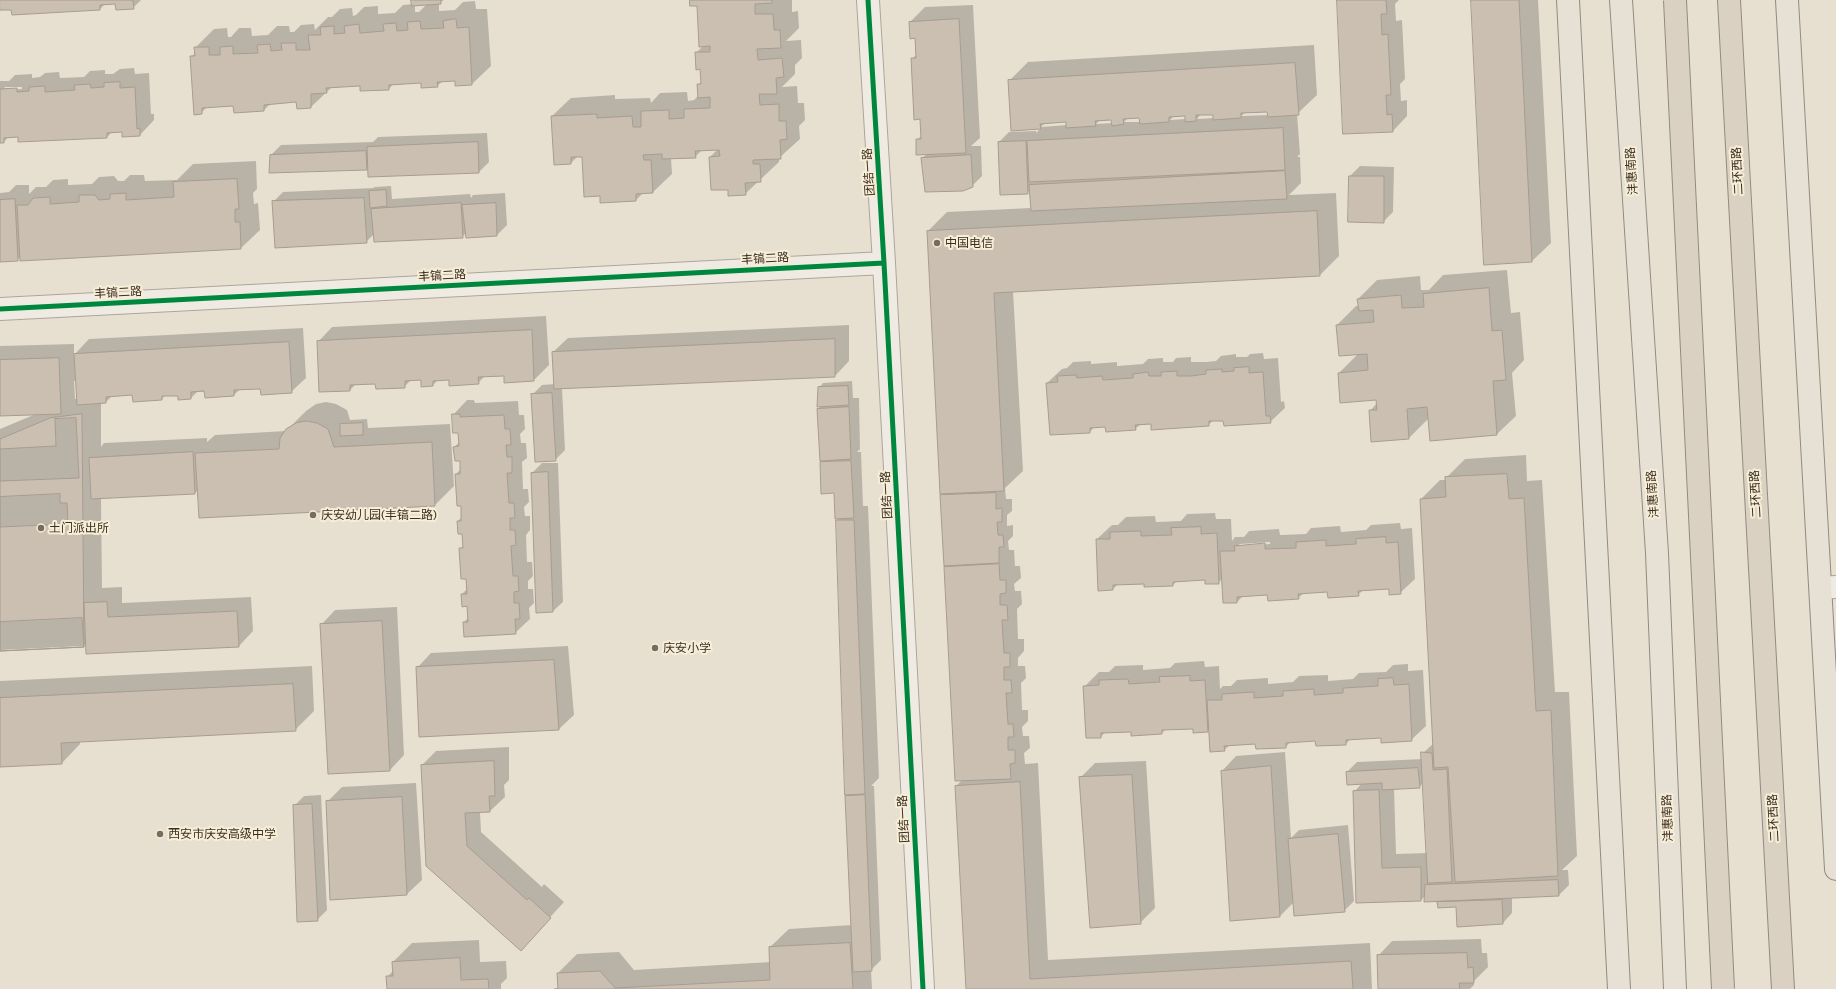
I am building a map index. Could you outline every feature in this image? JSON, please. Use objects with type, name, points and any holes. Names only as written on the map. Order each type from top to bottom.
[{"type":"highway","points":[[1675,0],[1723,989]]},
{"type":"highway","name":"二环西路","points":[[1729,0],[1783,989]]},
{"type":"main road","points":[[1568,0],[1619,989]]},
{"type":"main road","name":"沣惠南路","points":[[1621,0],[1657,553],[1675,989]]},
{"type":"main road","points":[[1786,0],[1829,587],[1836,869]]},
{"type":"street","name":"团结一路","points":[[868,0],[884,263],[923,989]]},
{"type":"street","name":"丰镐二路","points":[[0,309],[884,263]]},
{"type":"building","points":[[0,0],[131,0],[133,1],[134,9],[116,10],[115,4],[100,5],[100,10],[12,15],[11,10],[0,10]]},
{"type":"building","points":[[411,0],[441,0],[441,4],[412,6]]},
{"type":"building","points":[[690,0],[772,0],[772,3],[755,4],[755,14],[773,14],[774,30],[780,30],[781,48],[757,49],[758,60],[782,58],[784,77],[776,78],[777,94],[759,94],[760,105],[779,104],[779,121],[786,121],[787,139],[780,140],[781,159],[753,160],[753,164],[760,164],[761,182],[745,183],[746,195],[728,196],[728,190],[711,190],[709,157],[720,156],[719,150],[695,151],[696,158],[662,159],[662,154],[643,155],[644,160],[651,160],[653,193],[636,194],[636,201],[600,203],[600,196],[584,197],[582,157],[571,157],[571,164],[554,165],[551,116],[597,114],[597,118],[632,116],[633,127],[641,127],[641,111],[669,110],[669,119],[684,118],[684,109],[710,108],[710,97],[698,98],[697,84],[701,84],[700,69],[696,70],[695,52],[710,52],[710,46],[699,47],[697,6],[690,6]]},
{"type":"building","points":[[1337,0],[1386,0],[1387,14],[1381,14],[1382,35],[1388,34],[1391,95],[1386,95],[1387,115],[1392,114],[1393,132],[1343,134]]},
{"type":"building","points":[[1471,0],[1519,0],[1532,262],[1484,265]]},
{"type":"building","points":[[456,19],[457,28],[469,27],[472,85],[455,86],[455,81],[437,82],[438,87],[421,88],[421,83],[389,85],[389,90],[360,91],[360,86],[326,88],[327,93],[311,94],[311,108],[297,109],[296,102],[264,105],[264,111],[234,113],[233,106],[202,108],[202,114],[194,115],[190,56],[195,56],[194,47],[209,47],[209,55],[220,55],[220,47],[233,46],[233,54],[258,53],[257,45],[270,44],[271,51],[282,50],[281,43],[296,43],[296,50],[310,50],[308,35],[321,35],[320,27],[334,26],[334,34],[345,33],[344,26],[359,24],[360,33],[384,31],[383,24],[396,23],[397,31],[408,30],[407,22],[420,21],[421,29],[444,28],[443,21]]},
{"type":"building","points":[[959,19],[966,153],[916,155],[916,139],[921,139],[920,119],[914,120],[911,58],[916,58],[915,38],[910,39],[909,22]]},
{"type":"building","points":[[1295,63],[1299,115],[1268,117],[1267,112],[1241,113],[1241,118],[1213,120],[1213,115],[1196,115],[1196,121],[1185,122],[1185,116],[1169,117],[1169,122],[1140,124],[1139,118],[1123,119],[1124,124],[1112,126],[1111,120],[1095,121],[1096,126],[1066,128],[1066,122],[1040,124],[1041,129],[1011,131],[1008,80]]},
{"type":"building","points":[[120,82],[120,88],[135,87],[137,129],[140,128],[140,136],[122,137],[122,132],[107,133],[107,138],[18,142],[18,137],[4,138],[4,143],[0,143],[0,89],[17,88],[17,92],[29,91],[29,87],[45,86],[45,92],[75,90],[74,85],[90,84],[91,88],[104,87],[104,83]]},
{"type":"building","points":[[1283,128],[1285,170],[1029,182],[1027,141]]},
{"type":"building","points":[[1026,141],[1028,194],[1000,195],[998,142]]},
{"type":"building","points":[[478,142],[479,173],[368,177],[367,147]]},
{"type":"building","points":[[366,151],[367,170],[269,173],[270,155]]},
{"type":"building","points":[[971,155],[973,187],[963,191],[925,192],[921,158]]},
{"type":"building","points":[[1285,171],[1287,199],[1031,211],[1029,185]]},
{"type":"building","points":[[1349,176],[1384,176],[1384,223],[1348,222]]},
{"type":"building","points":[[237,179],[239,209],[235,209],[235,222],[240,222],[241,249],[20,261],[17,205],[28,205],[33,198],[50,197],[50,204],[79,202],[79,195],[95,195],[99,200],[110,199],[110,194],[126,193],[126,200],[174,197],[173,182]]},
{"type":"building","points":[[386,190],[387,206],[370,208],[369,191]]},
{"type":"building","points":[[364,198],[367,243],[275,248],[272,201]]},
{"type":"building","points":[[15,199],[18,261],[0,262],[0,200]]},
{"type":"building","points":[[461,203],[463,238],[374,242],[371,209]]},
{"type":"building","points":[[496,203],[497,236],[466,238],[462,205]]},
{"type":"building","points":[[1317,211],[1320,276],[994,293],[1004,491],[940,494],[927,231]]},
{"type":"building","points":[[1489,288],[1492,331],[1502,330],[1506,380],[1493,381],[1497,435],[1430,441],[1427,407],[1407,409],[1409,439],[1371,442],[1369,410],[1377,410],[1376,400],[1340,403],[1338,373],[1368,370],[1367,354],[1339,356],[1336,325],[1374,322],[1373,310],[1359,311],[1357,299],[1401,295],[1402,308],[1424,307],[1423,294]]},
{"type":"building","points":[[532,330],[534,381],[504,383],[504,376],[478,377],[479,384],[449,386],[449,380],[433,381],[433,386],[421,387],[421,380],[405,381],[405,388],[376,389],[375,384],[350,385],[350,391],[319,392],[317,341]]},
{"type":"building","points":[[835,339],[835,377],[554,389],[552,352]]},
{"type":"building","points":[[289,342],[292,393],[261,395],[260,389],[234,390],[234,396],[205,398],[204,391],[191,392],[191,399],[178,400],[178,396],[162,396],[162,400],[133,402],[132,395],[106,397],[106,403],[77,405],[74,354]]},
{"type":"building","points":[[59,358],[61,414],[0,416],[0,360]]},
{"type":"building","points":[[1249,367],[1249,373],[1263,372],[1266,416],[1270,416],[1271,423],[1224,426],[1223,421],[1209,421],[1209,426],[1151,430],[1151,424],[1135,425],[1136,430],[1106,432],[1105,427],[1090,428],[1090,433],[1050,435],[1046,383],[1058,382],[1057,376],[1076,375],[1077,378],[1102,376],[1103,380],[1133,378],[1133,374],[1148,372],[1149,376],[1161,376],[1161,372],[1177,371],[1177,376],[1191,376],[1206,374],[1206,370],[1222,369],[1222,372],[1234,371],[1234,368]]},
{"type":"building","points":[[848,386],[849,405],[817,407],[818,387]]},
{"type":"building","points":[[552,393],[556,461],[535,462],[531,394]]},
{"type":"building","points":[[849,407],[851,459],[820,461],[817,409]]},
{"type":"building","name":"土门派出所","points":[[82,414],[84,647],[0,651],[0,439],[50,418]]},
{"type":"building","points":[[452,414],[460,414],[460,417],[504,415],[505,429],[510,429],[511,445],[506,445],[507,457],[512,457],[512,473],[507,473],[509,503],[514,503],[515,518],[510,518],[510,530],[515,530],[516,545],[511,546],[513,576],[518,576],[519,591],[514,592],[514,603],[519,603],[520,619],[515,619],[516,634],[464,637],[463,622],[468,622],[467,606],[462,607],[461,594],[467,594],[466,579],[461,579],[459,548],[463,548],[462,534],[458,534],[457,521],[461,521],[461,506],[457,506],[455,474],[460,474],[460,461],[455,461],[453,447],[459,446],[458,433],[453,433]]},
{"type":"building","points":[[76,418],[79,478],[0,481],[0,449],[56,446],[55,419]]},
{"type":"building","points":[[307,421],[317,423],[328,429],[334,447],[432,442],[435,506],[199,518],[195,453],[279,449],[280,438],[286,429],[296,423]]},
{"type":"building","points":[[363,423],[363,435],[340,436],[340,424]]},
{"type":"building","points":[[193,452],[195,494],[91,499],[89,458]]},
{"type":"building","points":[[851,461],[854,518],[835,519],[834,493],[821,494],[820,462]]},
{"type":"building","points":[[548,472],[553,612],[536,613],[531,473]]},
{"type":"building","points":[[1507,474],[1509,499],[1524,498],[1536,711],[1551,710],[1558,876],[1455,882],[1448,767],[1434,768],[1420,499],[1446,497],[1445,477]]},
{"type":"building","points":[[996,493],[996,509],[1002,508],[1002,522],[997,522],[998,535],[1003,535],[1004,547],[999,547],[999,563],[944,566],[940,495]]},
{"type":"building","points":[[60,494],[60,503],[67,503],[68,524],[0,527],[0,497]]},
{"type":"building","points":[[836,520],[854,520],[865,794],[845,795]]},
{"type":"building","points":[[1201,527],[1201,534],[1217,533],[1219,584],[1205,584],[1205,580],[1173,582],[1173,586],[1144,587],[1144,584],[1113,585],[1113,590],[1098,591],[1096,539],[1110,539],[1110,532],[1141,531],[1141,536],[1172,535],[1171,528]]},
{"type":"building","points":[[1386,537],[1386,543],[1398,542],[1401,594],[1389,595],[1389,589],[1358,591],[1359,596],[1328,598],[1327,592],[1298,594],[1299,599],[1268,601],[1267,595],[1237,597],[1237,603],[1223,603],[1220,551],[1235,551],[1234,546],[1265,543],[1265,549],[1296,548],[1296,542],[1326,540],[1326,546],[1356,544],[1356,539]]},
{"type":"building","points":[[999,564],[1000,580],[1006,580],[1006,593],[1000,594],[1000,605],[1007,605],[1008,620],[1002,620],[1004,653],[1010,653],[1010,667],[1004,667],[1004,680],[1011,680],[1012,693],[1006,693],[1008,724],[1013,724],[1014,737],[1008,737],[1008,750],[1015,750],[1015,763],[1010,764],[1011,779],[955,781],[944,567]]},
{"type":"building","points":[[107,602],[108,617],[237,611],[239,647],[86,654],[84,603]]},
{"type":"building","points":[[82,618],[84,647],[0,651],[0,622]]},
{"type":"building","points":[[382,621],[390,771],[328,774],[320,624]]},
{"type":"building","points":[[554,660],[559,730],[419,737],[416,667]]},
{"type":"building","points":[[1190,676],[1190,681],[1205,680],[1208,732],[1193,733],[1193,729],[1162,730],[1162,734],[1131,736],[1131,732],[1101,733],[1101,738],[1086,738],[1083,686],[1099,685],[1099,680],[1128,679],[1129,684],[1160,682],[1159,677]]},
{"type":"building","points":[[1393,678],[1394,685],[1409,684],[1412,741],[1381,743],[1381,738],[1346,740],[1346,745],[1316,746],[1315,741],[1286,743],[1286,748],[1256,749],[1255,744],[1224,746],[1225,751],[1210,752],[1207,700],[1222,700],[1222,694],[1254,692],[1254,698],[1283,696],[1283,691],[1314,689],[1314,695],[1343,693],[1343,688],[1378,686],[1378,679]]},
{"type":"building","points":[[293,684],[296,731],[61,743],[62,764],[0,767],[0,698]]},
{"type":"building","points":[[1421,752],[1432,753],[1433,770],[1447,769],[1452,882],[1428,883]]},
{"type":"building","points":[[494,761],[495,796],[489,796],[490,812],[465,813],[467,846],[527,900],[529,898],[551,918],[521,951],[426,866],[421,765]]},
{"type":"building","points":[[1271,766],[1280,917],[1230,921],[1221,771]]},
{"type":"building","points":[[1418,768],[1420,788],[1382,790],[1382,783],[1347,785],[1346,772]]},
{"type":"building","points":[[1132,775],[1141,924],[1090,928],[1079,777]]},
{"type":"building","points":[[1020,782],[1030,979],[1351,961],[1353,989],[966,989],[955,786]]},
{"type":"building","points":[[1379,790],[1382,868],[1421,867],[1421,901],[1356,903],[1353,791]]},
{"type":"building","points":[[865,795],[872,971],[853,972],[845,796]]},
{"type":"building","points":[[402,797],[407,895],[330,900],[326,801]]},
{"type":"building","points":[[312,804],[318,921],[297,922],[293,805]]},
{"type":"building","points":[[1338,834],[1345,912],[1294,916],[1288,839]]},
{"type":"building","points":[[1558,880],[1559,896],[1424,902],[1425,885]]},
{"type":"building","points":[[1502,900],[1503,924],[1457,927],[1456,907],[1438,908],[1437,902]]},
{"type":"building","points":[[850,943],[853,989],[558,989],[557,973],[600,971],[615,988],[770,980],[769,947]]},
{"type":"building","points":[[1467,953],[1468,968],[1473,967],[1474,983],[1459,983],[1460,989],[1378,989],[1377,955]]},
{"type":"building","points":[[460,958],[461,980],[488,979],[489,989],[387,989],[386,976],[393,976],[392,962]]},
{"type":"cycle path","points":[[868,0],[884,263],[923,989]]},
{"type":"cycle path","points":[[0,309],[884,263]]},
{"type":"place","name":"中国电信","points":[[937,243]]},
{"type":"place","name":"庆安幼儿园(丰镐二路)","points":[[313,515]]},
{"type":"place","name":"土门派出所","points":[[41,528]]},
{"type":"place","name":"庆安小学","points":[[655,648]]},
{"type":"place","name":"西安市庆安高级中学","points":[[160,834]]}]
